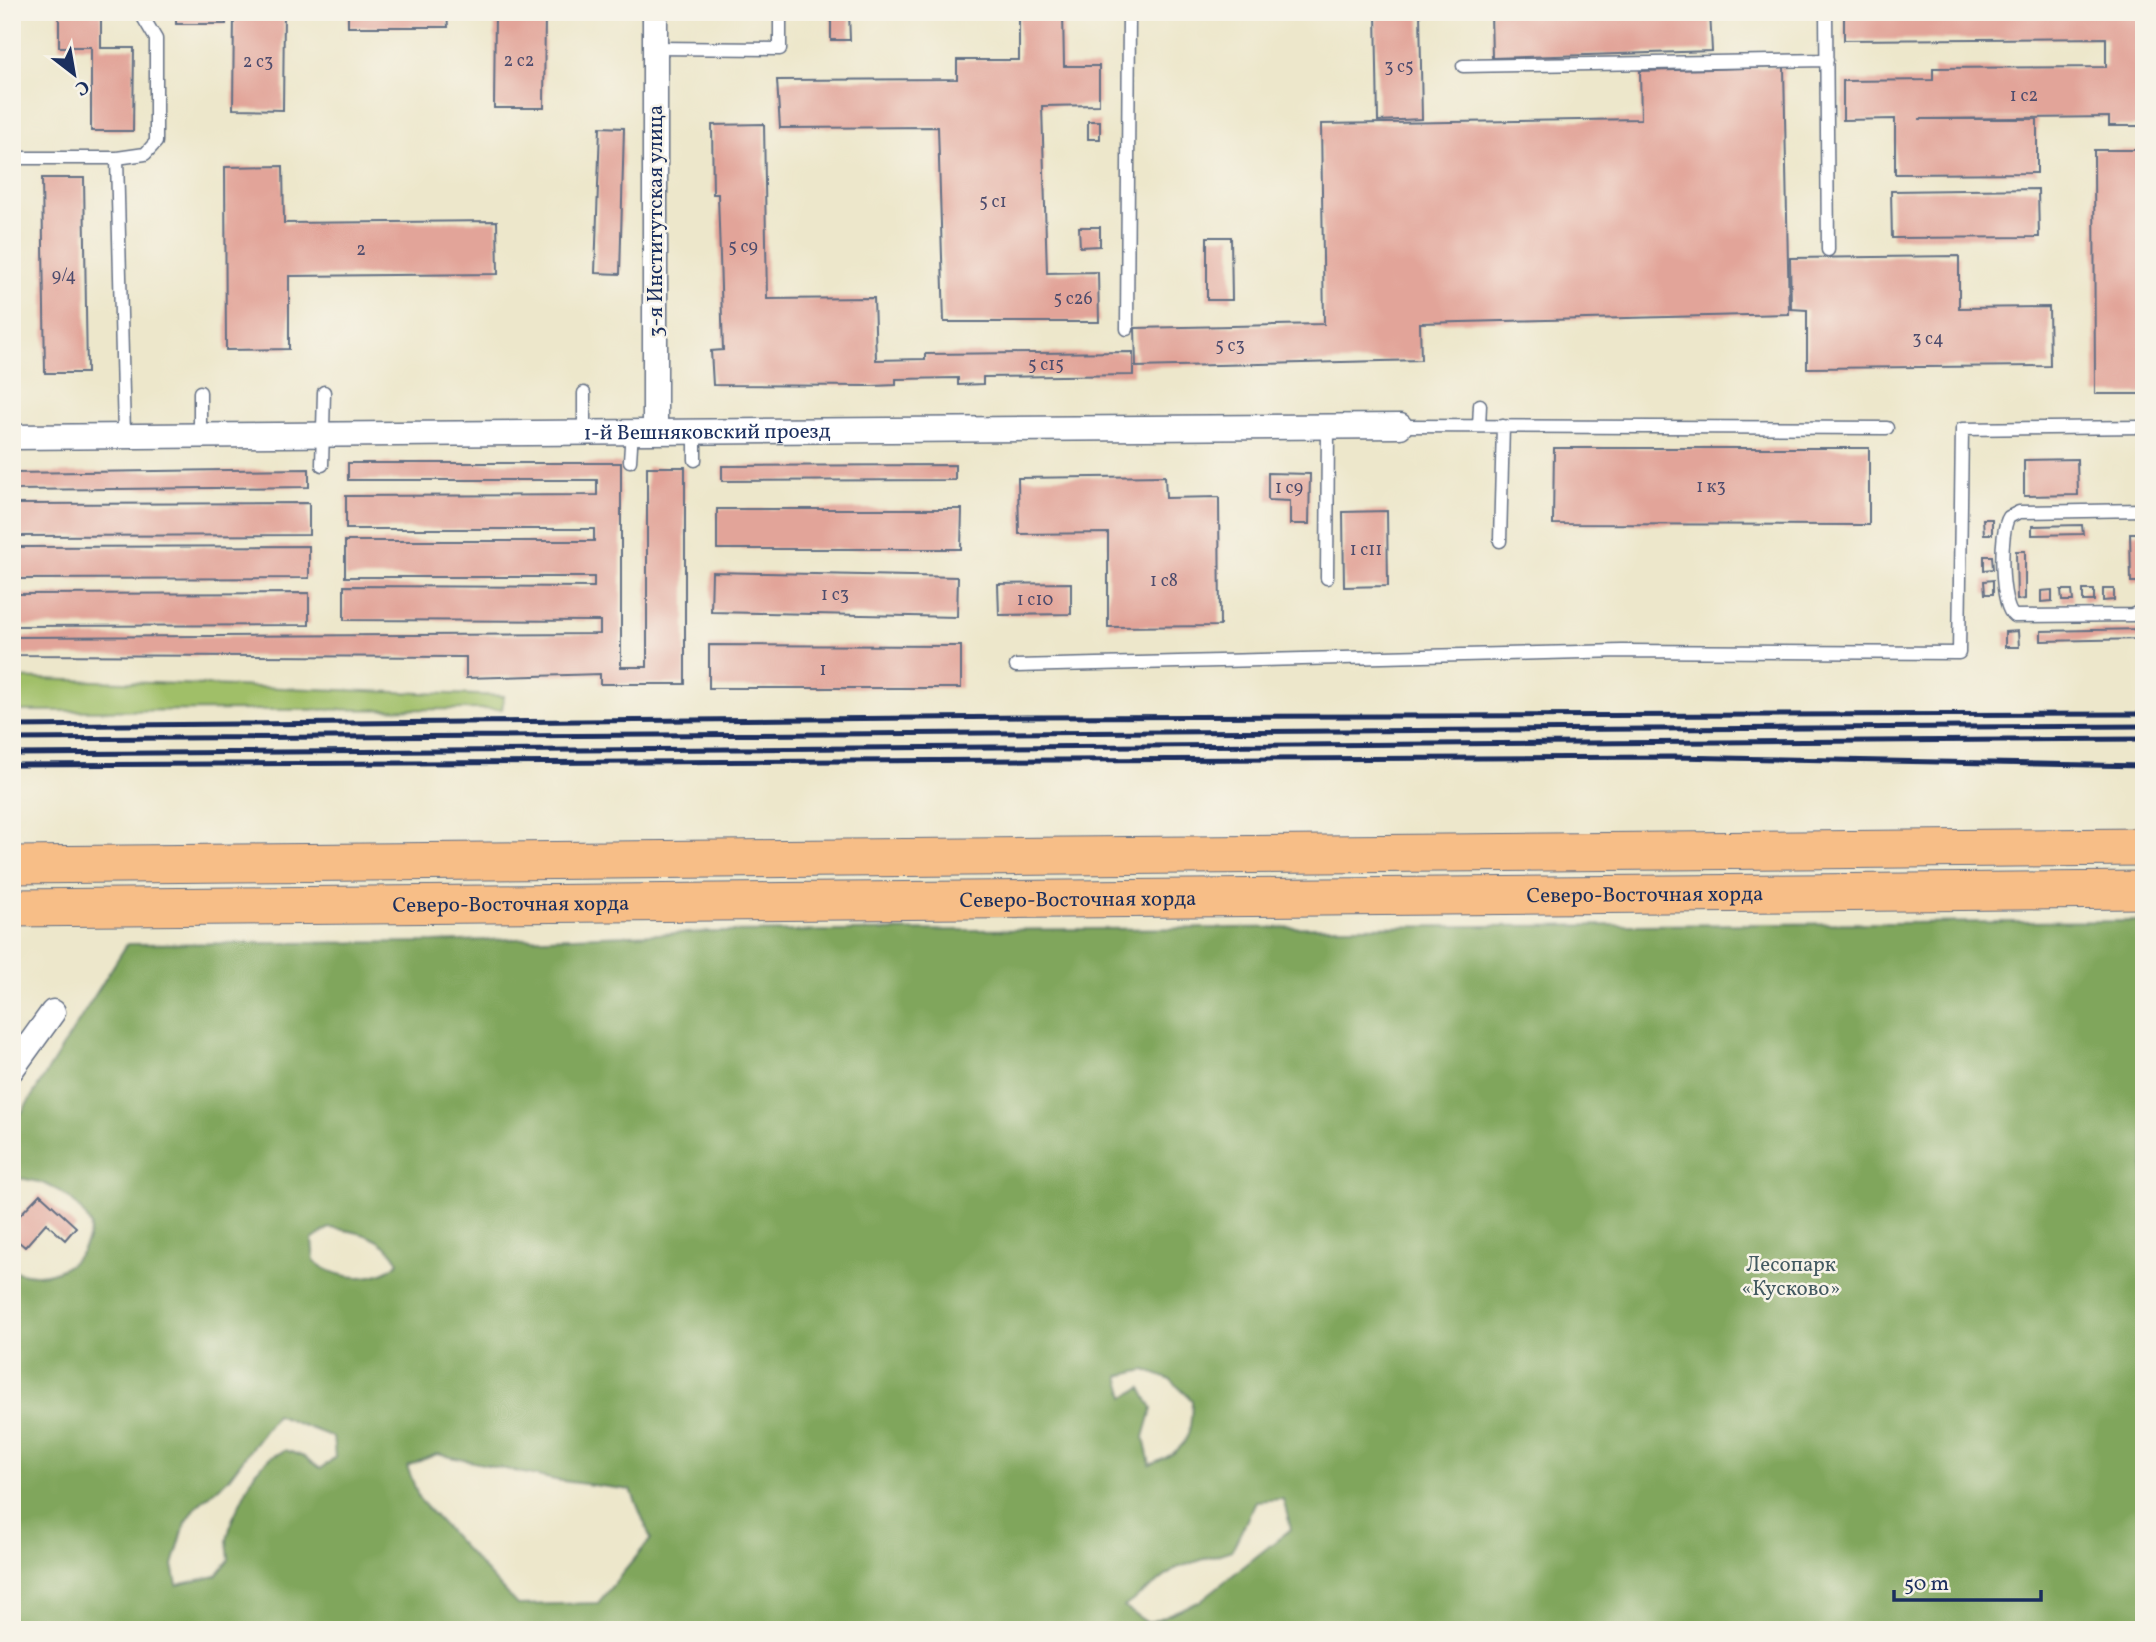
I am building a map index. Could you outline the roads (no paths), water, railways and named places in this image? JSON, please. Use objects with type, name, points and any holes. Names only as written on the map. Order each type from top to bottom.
[{"type":"main road","name":"Северо-Восточная хорда","points":[[12,865],[2144,847]]},
{"type":"main road","name":"Северо-Восточная хорда","points":[[12,908],[2144,890]]},
{"type":"street","name":"3-я Институтская улица","points":[[643,430],[655,12]]},
{"type":"street","name":"1-й Вешняковский проезд","points":[[12,437],[1400,425]]},
{"type":"street","points":[[12,1069],[53,1012]]},
{"type":"lane","points":[[12,158],[117,158],[145,154],[156,142],[156,39],[140,12]]},
{"type":"lane","points":[[654,48],[780,49],[780,12]]},
{"type":"lane","points":[[1127,329],[1129,12]]},
{"type":"lane","points":[[1826,12],[1828,250]]},
{"type":"lane","points":[[1463,66],[1827,61]]},
{"type":"lane","points":[[117,158],[124,434]]},
{"type":"lane","points":[[200,392],[200,434]]},
{"type":"lane","points":[[322,465],[324,393]]},
{"type":"lane","points":[[584,393],[584,432]]},
{"type":"lane","points":[[1479,426],[1480,405]]},
{"type":"lane","points":[[1400,425],[1887,428]]},
{"type":"lane","points":[[1327,578],[1328,426]]},
{"type":"lane","points":[[1500,541],[1503,426]]},
{"type":"lane","points":[[1016,666],[1622,651],[1959,653],[1962,429],[2144,427]]},
{"type":"lane","points":[[695,429],[695,460]]},
{"type":"lane","points":[[630,461],[643,430]]},
{"type":"lane","points":[[2144,510],[2019,512],[2009,517],[2004,530],[2005,604],[2014,615],[2132,615],[2144,610]]},
{"type":"railway","points":[[12,726],[1026,717],[2144,714]]},
{"type":"railway","points":[[12,739],[2144,726]]},
{"type":"railway","points":[[12,754],[2144,739]]},
{"type":"railway","points":[[12,765],[1674,757],[2144,766]]},
{"type":"park label","name":"Лесопарк «Кусково»","points":[[1791,1276]]}]
